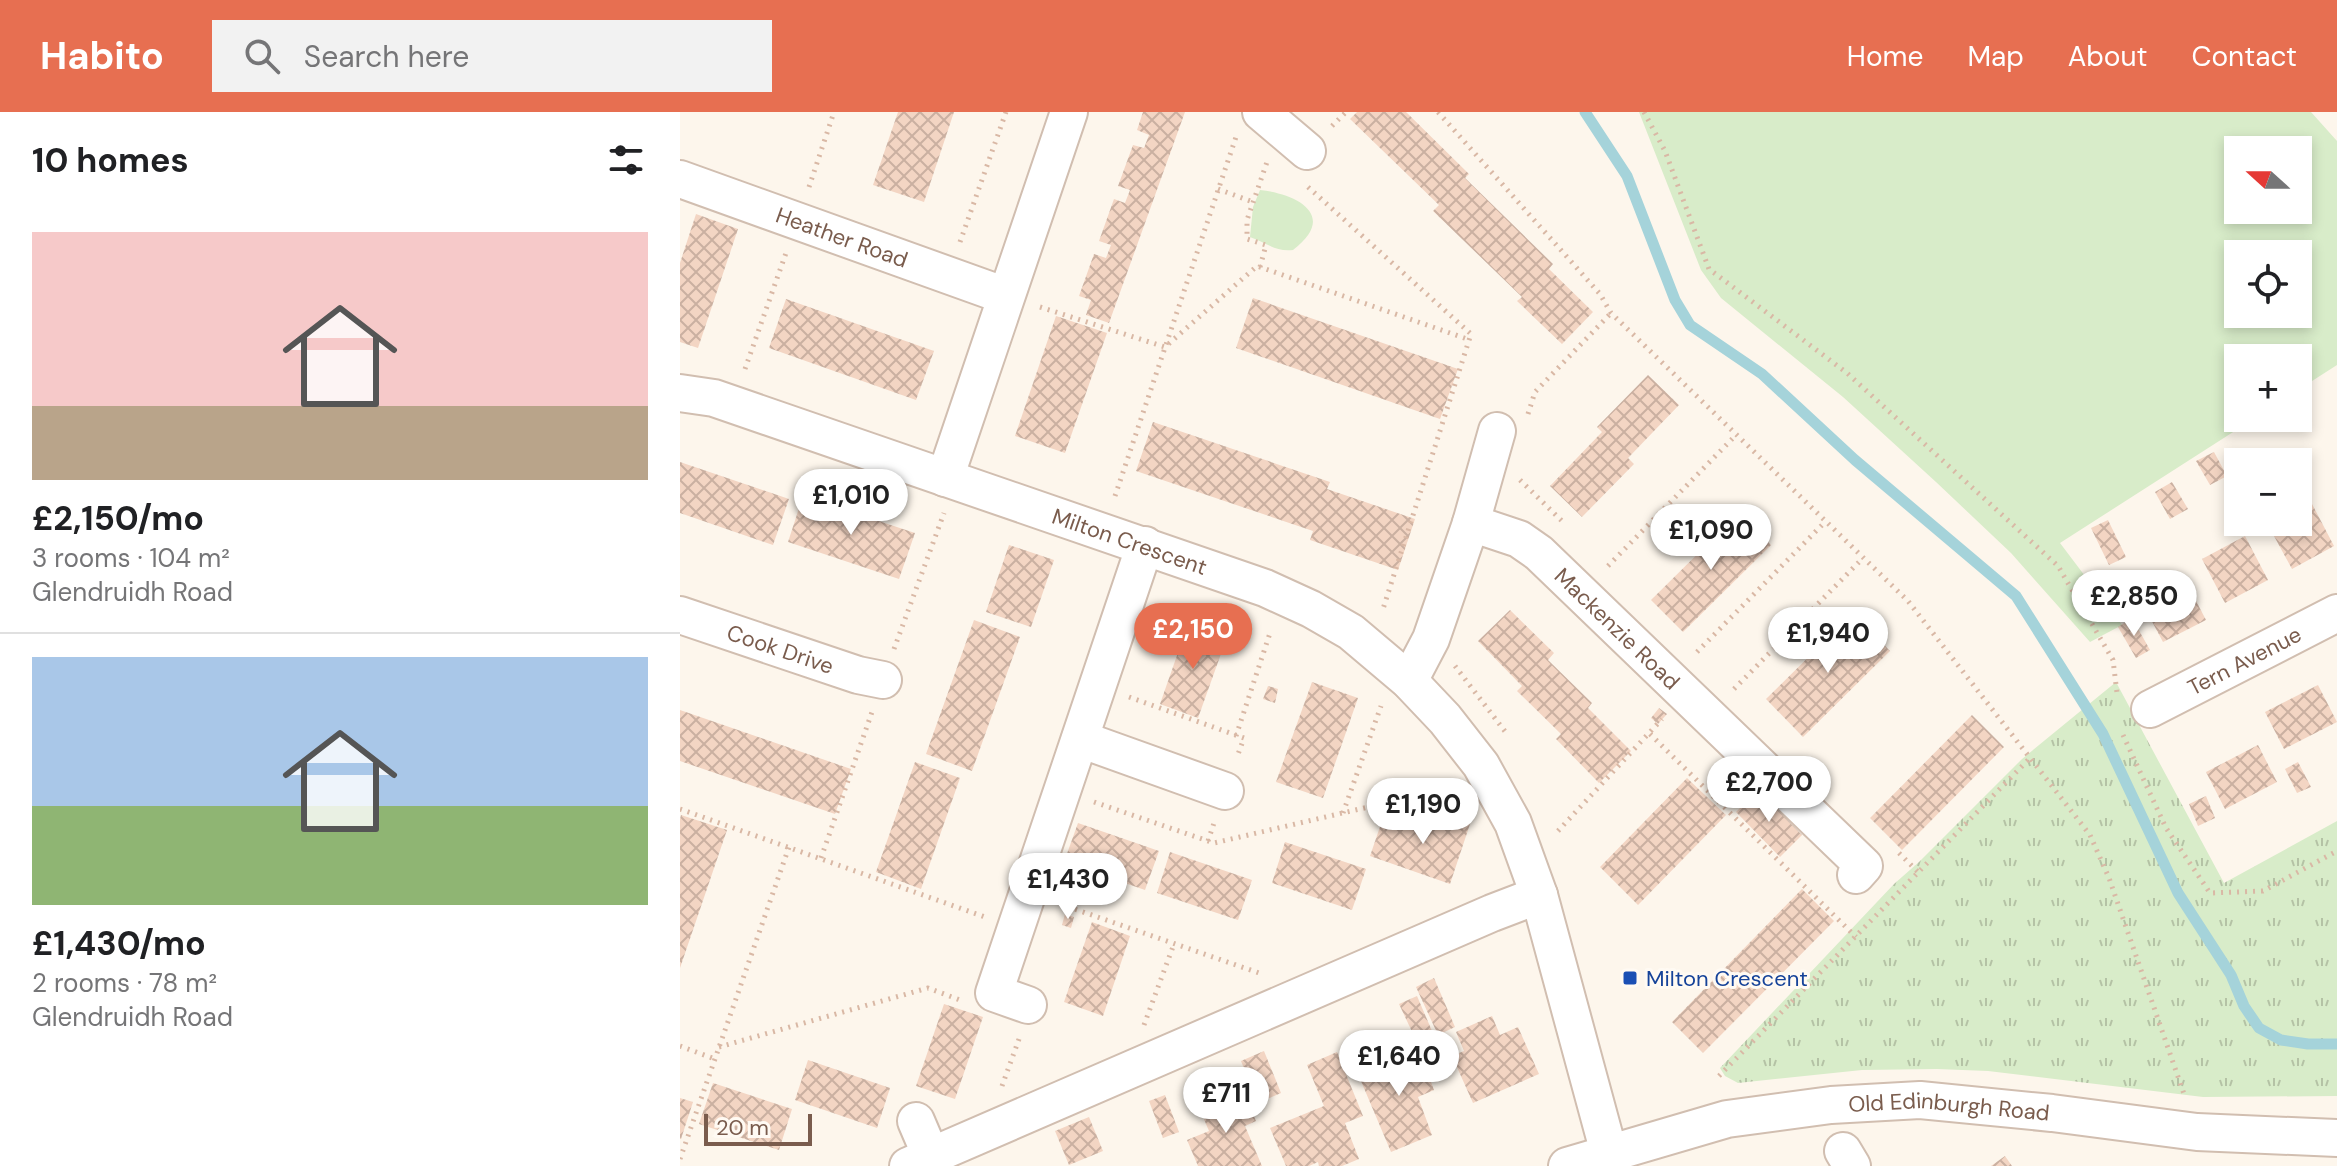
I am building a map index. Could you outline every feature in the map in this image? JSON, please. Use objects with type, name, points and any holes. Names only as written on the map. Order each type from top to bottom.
[{"type":"street","points":[[945,478],[1069,112]]},
{"type":"street","points":[[1249,122],[1304,165]]},
{"type":"street","name":"Heather Road","points":[[680,179],[1006,296]]},
{"type":"street","name":"Milton Crescent","points":[[680,393],[714,398],[1145,545],[1265,588],[1351,632],[1394,698],[1445,719],[1481,765],[1513,823],[1539,895],[1609,1153]]},
{"type":"street","points":[[1394,698],[1431,639],[1471,523],[1512,425]]},
{"type":"street","name":"Mackenzie Road","points":[[1471,523],[1519,539],[1539,553],[1864,866],[1856,875]]},
{"type":"street","points":[[1024,1021],[994,993],[1145,545]]},
{"type":"street","name":"Tern Avenue","points":[[2134,706],[2337,613]]},
{"type":"street","name":"Cook Drive","points":[[680,615],[858,675],[883,680]]},
{"type":"street","points":[[1080,739],[1225,791]]},
{"type":"street","points":[[916,1121],[919,1161],[1539,895]]},
{"type":"street","name":"Old Edinburgh Road","points":[[1567,1166],[1727,1119],[1831,1105],[1920,1100],[2334,1148]]},
{"type":"path","points":[[745,369],[834,112]]},
{"type":"path","points":[[948,277],[1006,112]]},
{"type":"path","points":[[1438,112],[1600,294],[1611,313],[1908,601],[2090,835],[2109,878],[2197,1132]]},
{"type":"path","points":[[1644,112],[1665,151],[1709,269],[1847,373],[2058,566],[2113,660],[2134,706]]},
{"type":"path","points":[[1115,496],[1218,189],[1249,122]]},
{"type":"path","points":[[1260,267],[1266,245],[1247,239],[1247,220],[1271,150]]},
{"type":"path","points":[[1304,165],[1471,334],[1383,609]]},
{"type":"path","points":[[1218,189],[1253,202]]},
{"type":"path","points":[[1165,347],[1257,266],[1470,340]]},
{"type":"path","points":[[1006,296],[1165,347]]},
{"type":"path","points":[[1512,425],[1535,392],[1611,313]]},
{"type":"path","points":[[1619,576],[1608,566],[1736,435]]},
{"type":"path","points":[[1509,470],[1575,534]]},
{"type":"path","points":[[1697,652],[1825,522]]},
{"type":"path","points":[[1734,689],[1863,558]]},
{"type":"path","points":[[1263,623],[1282,631]]},
{"type":"path","points":[[1236,736],[1272,627]]},
{"type":"path","points":[[1686,641],[1706,661]]},
{"type":"path","points":[[1725,680],[1745,700]]},
{"type":"path","points":[[1342,814],[1394,698],[1374,694]]},
{"type":"path","points":[[1558,831],[1650,734],[1683,694]]},
{"type":"path","points":[[2122,732],[2166,828],[2210,893],[2263,891],[2337,851]]},
{"type":"path","points":[[1650,734],[1856,937]]},
{"type":"path","points":[[1719,1076],[2029,759]]},
{"type":"path","points":[[1447,776],[1460,796]]},
{"type":"path","points":[[1063,791],[1214,843],[1454,787]]},
{"type":"path","points":[[680,809],[1016,928]]},
{"type":"path","points":[[680,1159],[789,847]]},
{"type":"path","points":[[1897,851],[1918,872]]},
{"type":"path","points":[[1029,893],[1269,977]]},
{"type":"path","points":[[1143,1027],[1174,944]]},
{"type":"path","points":[[719,1047],[928,988],[969,1003]]},
{"type":"path","points":[[1001,1090],[1024,1021]]},
{"type":"path","points":[[680,1046],[715,1059]]},
{"type":"green space","points":[[1639,112],[2311,112],[2337,141],[2337,365],[2312,381],[2312,344],[2224,344],[2224,432],[2233,432],[2060,543],[2122,625],[2090,642],[2011,553],[1936,482],[1843,397],[1721,298],[1701,270]]},
{"type":"green space","points":[[1260,190],[1288,196],[1308,209],[1312,227],[1293,250],[1276,248],[1250,237],[1253,207]]},
{"type":"green space","points":[[2116,682],[2224,883],[2337,821],[2337,1096],[2203,1097],[1988,1071],[1937,1069],[1862,1070],[1738,1083],[1725,1076],[1720,1068],[1894,884],[2022,759]]},
{"type":"building","points":[[898,112],[954,112],[924,202],[873,185]]},
{"type":"building","points":[[1143,112],[1185,112],[1109,323],[1086,315],[1091,300],[1079,296],[1094,254],[1106,258],[1111,245],[1099,241],[1114,199],[1125,203],[1130,190],[1118,186],[1133,145],[1144,148],[1149,135],[1137,130]]},
{"type":"building","points":[[1357,112],[1406,112],[1469,174],[1465,178],[1553,264],[1549,269],[1593,312],[1562,344],[1517,301],[1522,297],[1433,211],[1439,205],[1350,119]]},
{"type":"building","points":[[696,214],[738,229],[698,348],[680,342],[680,263]]},
{"type":"building","points":[[1253,298],[1458,369],[1440,419],[1236,348]]},
{"type":"building","points":[[786,299],[934,351],[916,400],[769,348]]},
{"type":"building","points":[[1056,316],[1107,333],[1065,453],[1015,436]]},
{"type":"building","points":[[1648,375],[1679,405],[1628,458],[1634,464],[1582,517],[1550,486],[1602,432],[1597,427]]},
{"type":"building","points":[[1153,422],[1330,482],[1327,489],[1415,519],[1398,570],[1310,540],[1313,531],[1136,471]]},
{"type":"building","points":[[2214,452],[2224,470],[2224,478],[2210,485],[2196,461]]},
{"type":"building","points":[[680,462],[789,499],[773,545],[680,513]]},
{"type":"building","points":[[2172,482],[2188,509],[2170,519],[2155,492]]},
{"type":"building","points":[[803,496],[915,533],[899,579],[788,542]]},
{"type":"building","points":[[2312,504],[2334,546],[2292,569],[2274,536],[2312,536]]},
{"type":"building","points":[[1739,513],[1771,545],[1683,632],[1651,600]]},
{"type":"building","points":[[2108,520],[2126,557],[2109,565],[2091,528]]},
{"type":"building","points":[[2245,536],[2268,580],[2225,603],[2202,559]]},
{"type":"building","points":[[1009,545],[1054,560],[1031,627],[986,612]]},
{"type":"building","points":[[2183,576],[2206,620],[2163,642],[2140,599]]},
{"type":"building","points":[[1510,610],[1554,653],[1548,660],[1592,703],[1588,708],[1631,751],[1599,783],[1556,739],[1561,734],[1517,691],[1522,686],[1478,641]]},
{"type":"building","points":[[1853,613],[1890,651],[1803,737],[1766,699]]},
{"type":"building","points":[[2132,618],[2150,650],[2136,658],[2118,627]]},
{"type":"building","points":[[974,620],[1020,637],[972,771],[926,754]]},
{"type":"building","points":[[1188,624],[1227,637],[1198,718],[1160,704]]},
{"type":"building","points":[[1312,682],[1358,698],[1323,798],[1276,782]]},
{"type":"building","points":[[2318,685],[2337,722],[2284,749],[2265,712]]},
{"type":"building","points":[[1268,686],[1278,689],[1275,703],[1263,699]]},
{"type":"building","points":[[1659,708],[1667,714],[1658,724],[1651,718]]},
{"type":"building","points":[[680,710],[851,769],[835,814],[680,761]]},
{"type":"building","points":[[1972,715],[2004,747],[1902,850],[1870,818]]},
{"type":"building","points":[[2258,745],[2277,782],[2225,809],[2206,772]]},
{"type":"building","points":[[915,762],[960,778],[921,889],[876,872]]},
{"type":"building","points":[[2298,762],[2311,787],[2297,793],[2285,769]]},
{"type":"building","points":[[1687,778],[1726,815],[1638,905],[1600,867]]},
{"type":"building","points":[[1758,790],[1802,835],[1780,857],[1736,812]]},
{"type":"building","points":[[2206,796],[2215,818],[2198,826],[2189,804]]},
{"type":"building","points":[[1431,811],[1470,824],[1450,884],[1370,856],[1383,818],[1423,831]]},
{"type":"building","points":[[681,815],[727,830],[680,968],[680,819]]},
{"type":"building","points":[[1078,823],[1159,851],[1145,890],[1064,862]]},
{"type":"building","points":[[1285,842],[1366,869],[1352,910],[1272,883]]},
{"type":"building","points":[[1170,852],[1252,880],[1238,920],[1157,893]]},
{"type":"building","points":[[1802,889],[1834,921],[1703,1053],[1672,1022]]},
{"type":"building","points":[[1065,914],[1074,917],[1071,928],[1062,925]]},
{"type":"building","points":[[1092,922],[1130,936],[1103,1016],[1064,1002]]},
{"type":"building","points":[[1434,978],[1455,1027],[1438,1035],[1416,987]]},
{"type":"building","points":[[1417,996],[1432,1031],[1415,1038],[1399,1004]]},
{"type":"building","points":[[944,1004],[983,1017],[955,1099],[916,1086]]},
{"type":"building","points":[[1492,1016],[1500,1035],[1518,1027],[1539,1074],[1473,1103],[1452,1056],[1464,1051],[1456,1032]]},
{"type":"building","points":[[1418,1048],[1434,1090],[1418,1097],[1432,1135],[1391,1152],[1358,1074]]},
{"type":"building","points":[[1264,1051],[1281,1093],[1258,1103],[1241,1061]]},
{"type":"building","points":[[1337,1052],[1363,1116],[1345,1123],[1359,1159],[1342,1166],[1319,1166],[1318,1162],[1309,1166],[1286,1166],[1270,1128],[1324,1106],[1307,1065]]},
{"type":"building","points":[[808,1060],[890,1088],[877,1128],[795,1100]]},
{"type":"building","points":[[713,1083],[792,1109],[779,1150],[699,1124]]},
{"type":"building","points":[[1243,1091],[1256,1121],[1245,1126],[1262,1166],[1198,1166],[1187,1140],[1209,1131],[1200,1110]]},
{"type":"building","points":[[1165,1095],[1179,1132],[1163,1138],[1149,1101]]},
{"type":"building","points":[[680,1098],[693,1102],[681,1139],[680,1139]]},
{"type":"building","points":[[1089,1117],[1103,1151],[1069,1165],[1055,1131]]},
{"type":"building","points":[[2005,1156],[2012,1166],[1991,1166]]},
{"type":"waterway","points":[[1585,112],[1627,176],[1675,300],[1690,325],[1762,374],[1855,460],[2016,596],[2103,734],[2178,893],[2231,975],[2244,1006],[2259,1028],[2281,1040],[2337,1044]]},
{"type":"place","name":"Milton Crescent","points":[[1630,978]]}]
